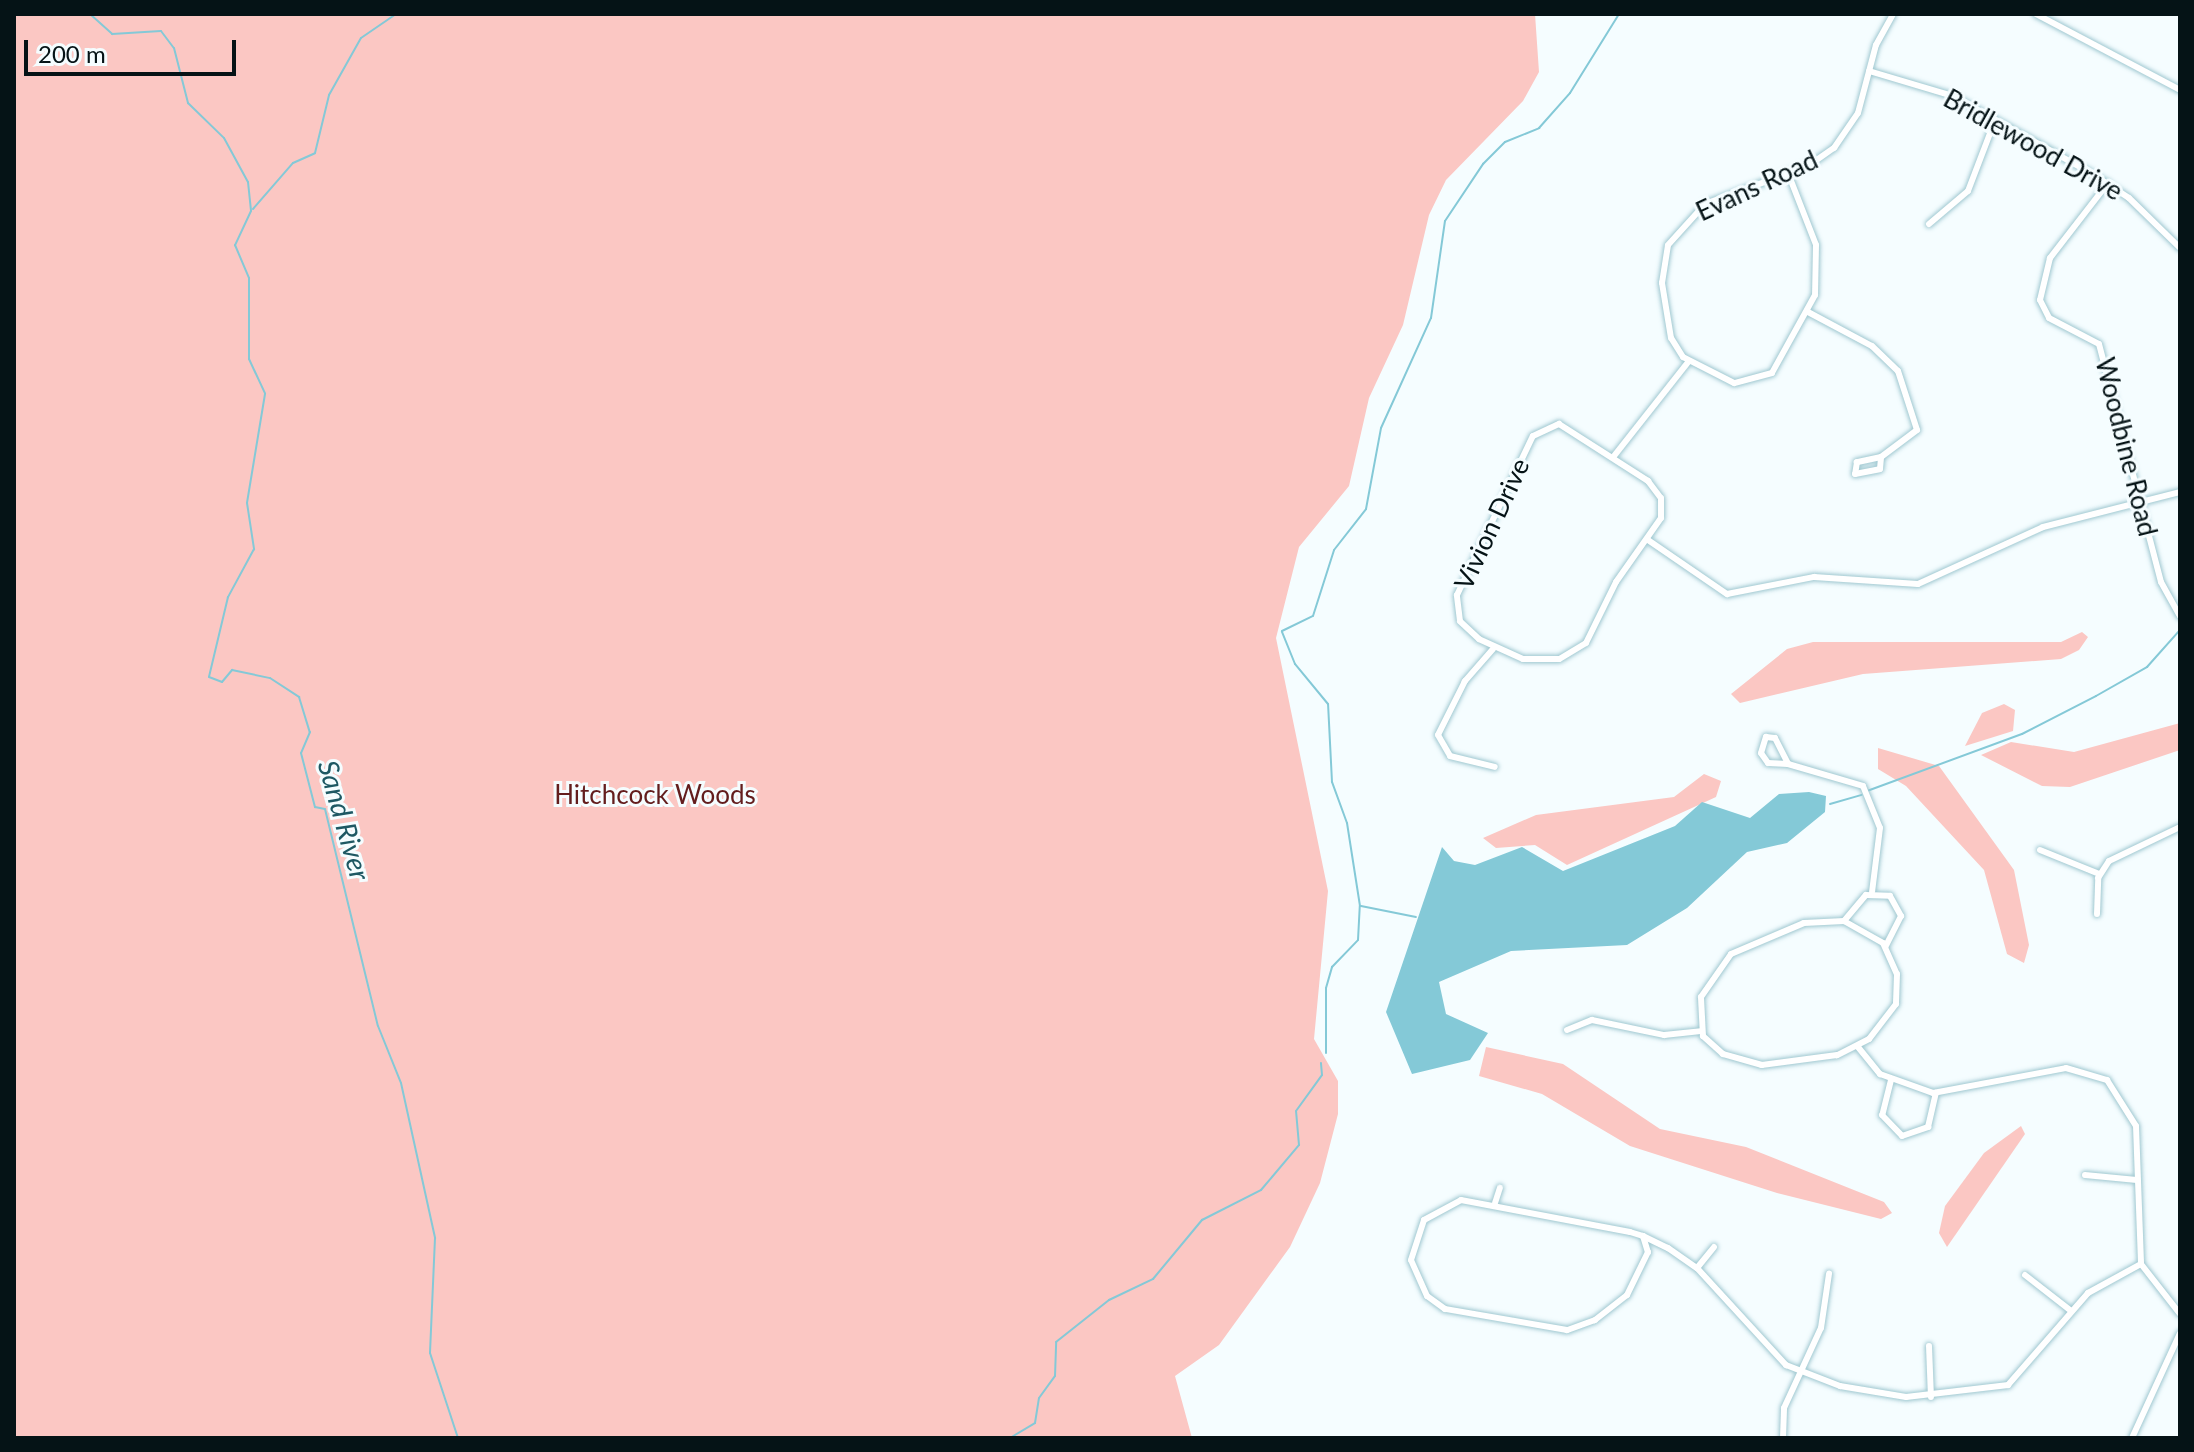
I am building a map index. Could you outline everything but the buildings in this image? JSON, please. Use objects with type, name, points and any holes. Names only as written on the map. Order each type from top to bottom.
[{"type":"street","name":"Evans Road","points":[[1689,361],[1666,322],[1662,273],[1673,235],[1705,204],[1788,173],[1844,138],[1893,14]]},
{"type":"street","points":[[2036,14],[2180,90]]},
{"type":"street","name":"Bridlewood Drive","points":[[1869,71],[1953,96],[1994,123],[2108,183],[2180,248]]},
{"type":"street","points":[[1929,224],[1968,191],[1994,123]]},
{"type":"street","points":[[1614,456],[1689,361],[1734,383],[1761,381],[1808,312],[1818,258],[1788,173]]},
{"type":"street","name":"Woodbine Road","points":[[2108,183],[2050,258],[2040,300],[2049,318],[2099,344],[2163,590],[2180,616]]},
{"type":"street","points":[[1808,312],[1872,346],[1898,371],[1918,425],[1910,440],[1881,457],[1857,462],[1855,474],[1880,469],[1881,457]]},
{"type":"street","name":"Vivion Drive","points":[[1567,424],[1614,456],[1659,492],[1661,518],[1581,648],[1547,660],[1493,649],[1460,621],[1457,595],[1533,436],[1567,424]]},
{"type":"street","points":[[1648,540],[1727,594],[1802,577],[1918,584],[2043,527],[2180,492]]},
{"type":"street","points":[[1493,649],[1465,681],[1438,735],[1450,756],[1495,767]]},
{"type":"street","points":[[1788,764],[1775,738],[1766,737],[1761,753],[1768,763],[1788,764],[1863,786],[1880,828],[1872,892],[1844,921]]},
{"type":"street","points":[[2097,914],[2099,874],[2122,850],[2180,827]]},
{"type":"street","points":[[2040,850],[2099,874]]},
{"type":"street","points":[[1872,892],[1890,896],[1900,911],[1886,946]]},
{"type":"street","points":[[1844,921],[1886,946],[1897,974],[1896,1004],[1858,1047],[1832,1056],[1746,1063],[1717,1050],[1701,1031],[1704,988],[1731,954],[1804,923],[1844,921]]},
{"type":"street","points":[[1567,1030],[1592,1020],[1664,1035],[1701,1031]]},
{"type":"street","points":[[1858,1047],[1891,1080],[1936,1093],[2058,1068],[2092,1072],[2114,1086],[2134,1116],[2141,1264],[2180,1314]]},
{"type":"street","points":[[1891,1080],[1882,1115],[1902,1136],[1928,1127],[1936,1093]]},
{"type":"street","points":[[2085,1175],[2137,1180]]},
{"type":"street","points":[[1495,1203],[1500,1188]]},
{"type":"street","points":[[1643,1236],[1648,1252],[1631,1289],[1586,1325],[1538,1330],[1445,1309],[1427,1296],[1413,1267],[1420,1226],[1453,1202],[1495,1203],[1605,1226],[1643,1236],[1697,1268],[1778,1359],[1800,1373],[1877,1395],[1931,1397],[2008,1385],[2038,1359],[2071,1311],[2097,1285],[2141,1264]]},
{"type":"street","points":[[1605,1226],[1606,1215]]},
{"type":"street","points":[[1697,1268],[1714,1247]]},
{"type":"street","points":[[1783,1438],[1784,1408],[1821,1328],[1829,1274]]},
{"type":"street","points":[[2025,1275],[2071,1311]]},
{"type":"street","points":[[2132,1438],[2180,1333]]},
{"type":"street","points":[[1929,1346],[1931,1397]]},
{"type":"green space","name":"Hitchcock Woods","points":[[14,14],[1535,14],[1539,72],[1523,101],[1446,180],[1429,215],[1403,325],[1369,398],[1349,486],[1299,547],[1276,638],[1328,891],[1314,1039],[1338,1081],[1338,1114],[1320,1183],[1290,1247],[1219,1345],[1175,1376],[1192,1438],[14,1438]]},
{"type":"green space","points":[[2082,632],[2088,637],[2079,650],[2061,659],[1863,674],[1740,703],[1731,694],[1787,649],[1813,642],[2061,642]]},
{"type":"green space","points":[[2004,704],[2015,710],[2013,731],[1965,746],[1982,713]]},
{"type":"green space","points":[[2180,723],[2180,750],[2070,787],[2042,786],[1981,755],[2011,742],[2074,752]]},
{"type":"green space","points":[[1878,748],[1939,766],[2014,870],[2029,945],[2024,963],[2007,954],[1984,870],[1906,786],[1878,769]]},
{"type":"green space","points":[[1704,774],[1721,781],[1716,797],[1567,865],[1535,845],[1496,848],[1483,838],[1536,815],[1674,797]]},
{"type":"green space","points":[[1486,1047],[1563,1064],[1660,1129],[1746,1147],[1884,1202],[1892,1213],[1881,1219],[1777,1193],[1630,1146],[1542,1094],[1479,1076]]},
{"type":"green space","points":[[2021,1126],[2025,1134],[1947,1247],[1939,1233],[1945,1206],[1984,1153]]},
{"type":"water","points":[[1809,792],[1826,796],[1825,812],[1787,843],[1747,852],[1687,908],[1627,945],[1511,951],[1439,982],[1446,1014],[1488,1033],[1470,1060],[1412,1074],[1386,1012],[1442,847],[1454,861],[1475,865],[1522,847],[1563,871],[1675,826],[1702,802],[1750,818],[1779,794]]},
{"type":"waterway","name":"Sand River","points":[[90,14],[112,34],[161,31],[174,48],[188,103],[224,138],[248,182],[251,211],[235,245],[249,278],[249,359],[265,394],[247,503],[254,549],[228,597],[209,677],[222,682],[232,670],[270,678],[299,697],[310,732],[301,753],[315,807],[325,809],[378,1026],[401,1083],[435,1238],[430,1353],[458,1438]]},
{"type":"waterway","points":[[253,209],[293,163],[315,153],[329,95],[361,38],[396,14]]},
{"type":"waterway","points":[[1326,1053],[1326,988],[1332,967],[1358,940],[1360,906],[1347,823],[1332,782],[1328,704],[1295,664],[1282,631],[1313,616],[1334,550],[1366,509],[1381,428],[1431,318],[1445,221],[1483,164],[1505,142],[1539,128],[1570,93],[1619,14]]},
{"type":"waterway","points":[[1867,791],[2022,734],[2096,696],[2147,667],[2180,630]]},
{"type":"waterway","points":[[1830,804],[1862,795]]},
{"type":"waterway","points":[[1361,906],[1416,917]]},
{"type":"waterway","points":[[1010,1438],[1035,1423],[1039,1398],[1055,1376],[1056,1342],[1109,1300],[1153,1279],[1202,1220],[1261,1190],[1299,1145],[1296,1111],[1322,1075],[1321,1063]]}]
